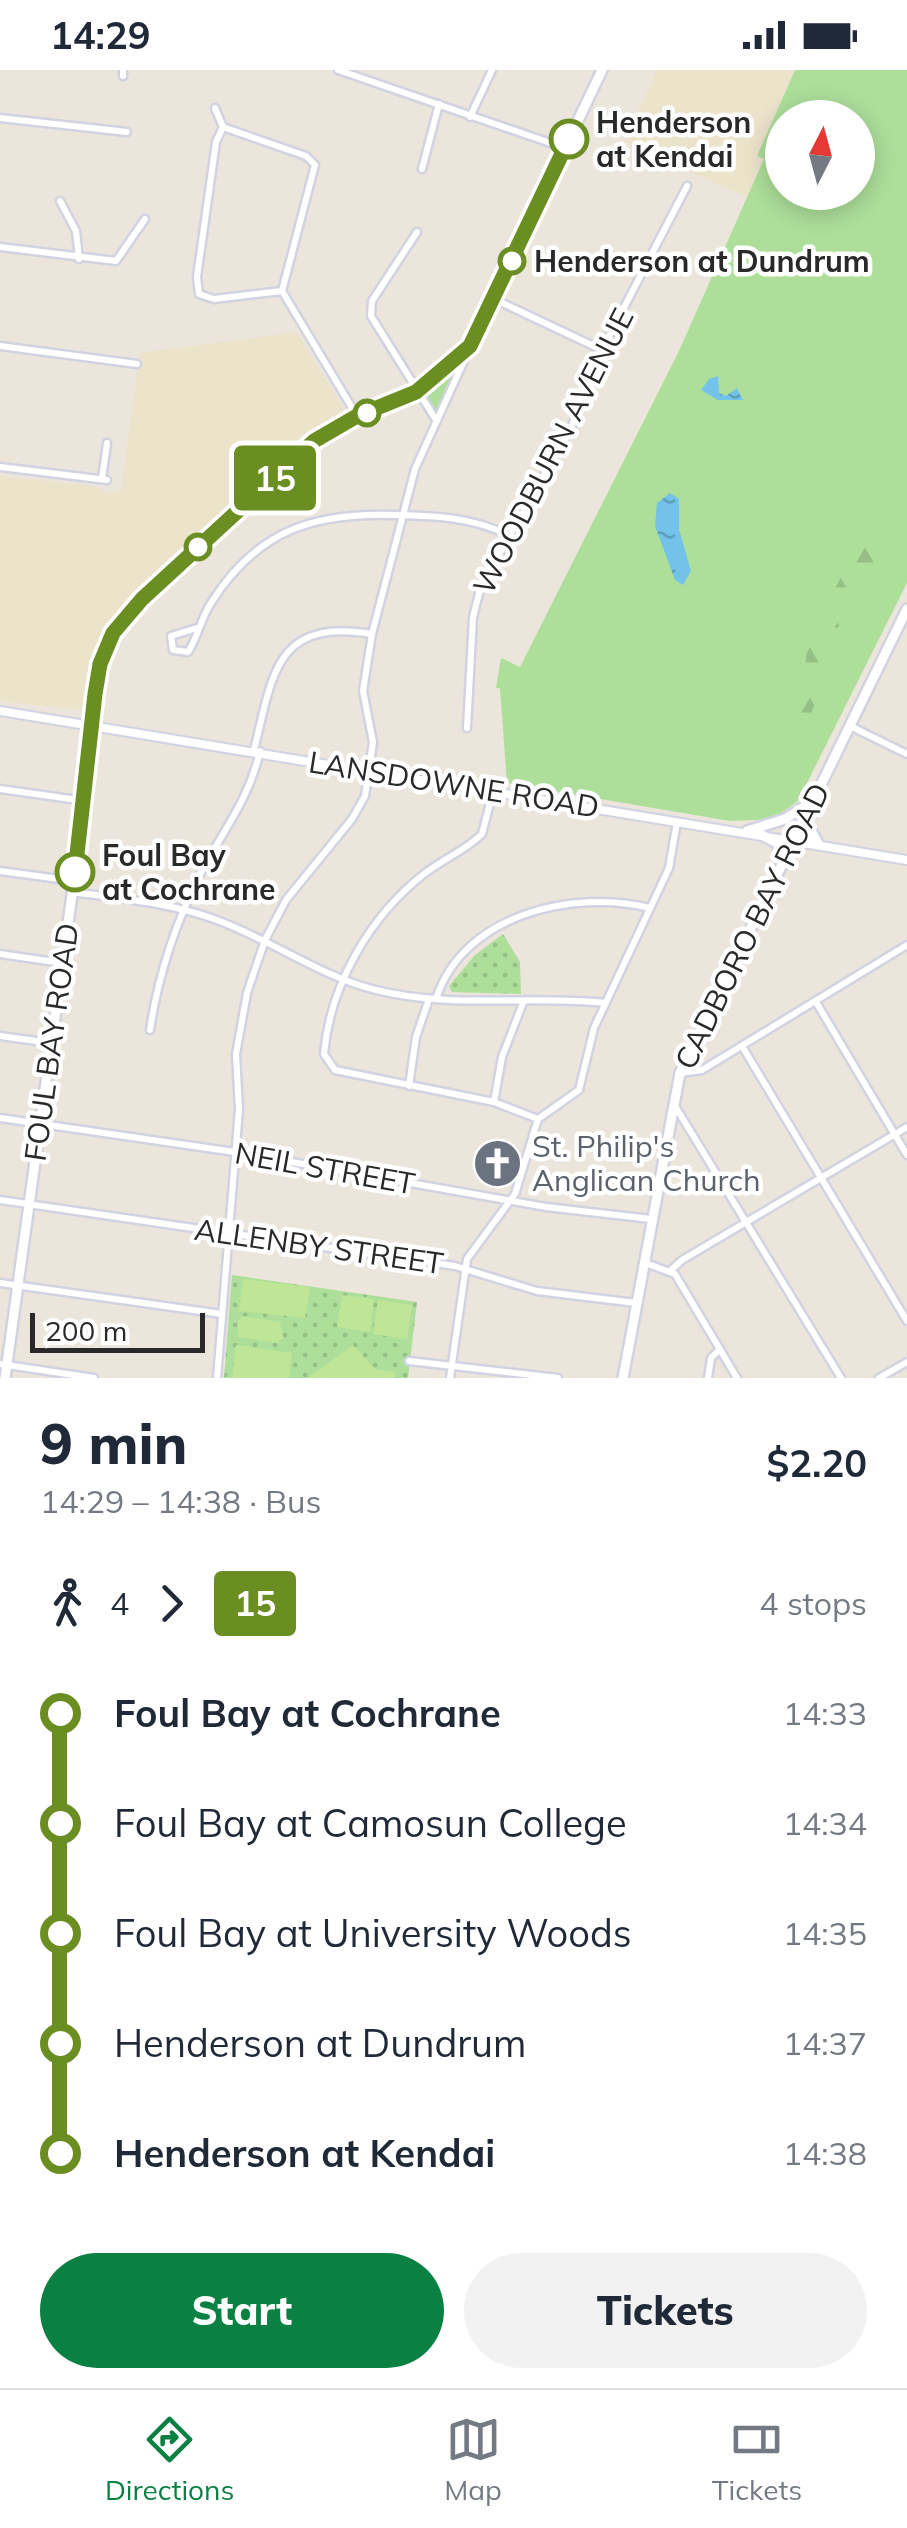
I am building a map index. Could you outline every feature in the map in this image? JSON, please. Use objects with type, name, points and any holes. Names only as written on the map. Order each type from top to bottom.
[{"type":"main road","points":[[470,346],[602,70]]},
{"type":"main road","name":"FOUL BAY ROAD","points":[[5,1378],[3,1365],[52,1043],[100,664],[122,621],[314,441],[357,416],[416,392],[470,346]]},
{"type":"main road","name":"CADBORO BAY ROAD","points":[[622,1378],[680,1073],[906,614]]},
{"type":"main road","points":[[746,831],[785,819],[812,802]]},
{"type":"main road","points":[[804,818],[818,846]]},
{"type":"main road","points":[[760,834],[776,843],[782,861]]},
{"type":"street","points":[[338,70],[565,148]]},
{"type":"street","points":[[470,118],[492,70]]},
{"type":"street","points":[[422,169],[439,104]]},
{"type":"street","points":[[216,108],[223,127],[216,142],[196,286],[199,294],[214,299],[282,291]]},
{"type":"street","points":[[0,118],[127,132]]},
{"type":"street","points":[[223,127],[306,156],[315,165],[282,291],[357,416]]},
{"type":"street","name":"WOODBURN AVENUE","points":[[467,728],[476,600],[508,535],[571,428],[602,350],[687,186]]},
{"type":"street","points":[[60,201],[76,231],[79,259]]},
{"type":"street","points":[[0,248],[116,261],[145,219]]},
{"type":"street","points":[[417,232],[370,308],[372,322],[436,420]]},
{"type":"street","points":[[494,299],[602,350]]},
{"type":"street","points":[[0,346],[137,364]]},
{"type":"street","points":[[217,1378],[235,1152],[238,1036],[265,940],[306,870],[357,811],[371,770],[373,742],[363,691],[372,634],[402,515],[436,420],[470,346]]},
{"type":"street","points":[[0,467],[105,480],[107,443]]},
{"type":"street","points":[[197,628],[172,636],[173,650],[188,652],[197,628],[240,567],[291,528],[343,514],[402,515],[468,518],[508,535]]},
{"type":"street","points":[[150,1030],[162,972],[184,910],[246,800],[270,681],[290,648],[322,631],[372,634]]},
{"type":"street","name":"LANSDOWNE ROAD","points":[[0,711],[907,860]]},
{"type":"street","points":[[848,726],[907,754]]},
{"type":"street","points":[[0,789],[85,801]]},
{"type":"street","points":[[494,790],[482,834],[419,878],[367,935],[344,980],[325,1047],[326,1060],[335,1070],[494,1102],[538,1119]]},
{"type":"street","points":[[450,1378],[464,1268],[486,1228],[511,1202],[525,1170],[538,1119],[579,1090],[590,1040],[668,868],[677,820]]},
{"type":"street","points":[[0,872],[184,910],[265,940],[344,980],[433,999],[606,1002]]},
{"type":"street","points":[[408,1086],[416,1037],[433,999],[444,980],[472,949],[520,917],[574,901],[616,901],[650,908]]},
{"type":"street","points":[[680,1073],[702,1070],[907,945]]},
{"type":"street","points":[[0,954],[62,963]]},
{"type":"street","points":[[494,1102],[502,1057],[523,1002]]},
{"type":"street","points":[[816,1002],[907,1155]]},
{"type":"street","points":[[0,1036],[52,1043]]},
{"type":"street","points":[[742,1046],[907,1321]]},
{"type":"street","points":[[672,1101],[841,1378]]},
{"type":"street","name":"NEIL STREET","points":[[0,1118],[235,1152],[511,1202],[651,1219]]},
{"type":"street","points":[[671,1270],[907,1127]]},
{"type":"street","name":"ALLENBY STREET","points":[[0,1200],[464,1268],[537,1291],[636,1302]]},
{"type":"street","points":[[643,1262],[671,1270],[737,1378]]},
{"type":"street","points":[[0,1283],[222,1314]]},
{"type":"street","points":[[708,1378],[711,1358],[720,1350]]},
{"type":"street","points":[[409,1361],[558,1378]]},
{"type":"street","points":[[880,1378],[907,1362]]},
{"type":"street","points":[[3,1365],[94,1378]]},
{"type":"shaded area","points":[[657,70],[795,70],[782,100],[765,100],[765,138],[757,156],[764,158],[747,197],[624,142]]},
{"type":"shaded area","points":[[296,332],[344,409],[303,434],[127,598],[98,644],[81,710],[0,701],[0,476],[93,486],[109,493],[121,490],[140,353]]},
{"type":"green space","points":[[795,70],[907,70],[907,583],[798,801],[772,819],[730,821],[507,783],[500,688],[496,688],[501,658],[520,667],[679,351],[764,159],[757,156],[765,138],[765,210],[875,210],[875,100],[782,100]]},
{"type":"green space","points":[[453,374],[437,410],[433,411],[424,393]]},
{"type":"green space","points":[[862,540],[875,540],[885,550],[849,616],[837,628],[823,623],[822,615],[848,563],[858,559]]},
{"type":"green space","points":[[815,637],[836,648],[808,721],[789,710],[796,684],[794,675],[805,670],[807,647]]},
{"type":"green space","points":[[503,934],[520,962],[521,994],[452,992],[449,986],[475,955]]},
{"type":"green space","points":[[232,1275],[417,1302],[408,1378],[224,1378]]},
{"type":"green space","points":[[243,1279],[310,1287],[305,1318],[239,1311]]},
{"type":"green space","points":[[342,1295],[374,1299],[370,1332],[337,1327]]},
{"type":"green space","points":[[378,1300],[412,1305],[407,1339],[373,1334]]},
{"type":"green space","points":[[243,1316],[280,1322],[283,1338],[277,1343],[238,1337],[238,1320]]},
{"type":"green space","points":[[236,1345],[292,1353],[289,1378],[232,1378]]},
{"type":"green space","points":[[353,1345],[375,1369],[395,1372],[394,1378],[308,1378]]},
{"type":"water","points":[[718,376],[719,393],[726,396],[737,388],[743,400],[718,400],[701,390],[709,379]]},
{"type":"water","points":[[670,493],[679,499],[679,529],[691,571],[683,585],[675,580],[655,526],[657,503]]},
{"type":"bus line","name":"15","points":[[75,872],[95,694],[100,664],[113,633],[142,599],[314,441],[357,416],[416,392],[470,346],[569,139]]},
{"type":"place","name":"Henderson at Kendai","points":[[569,139]]},
{"type":"place","name":"Henderson at Dundrum","points":[[512,261]]},
{"type":"place","name":"Foul Bay at Cochrane","points":[[75,872]]},
{"type":"place","name":"St. Philip's Anglican Church","points":[[497,1163]]}]
